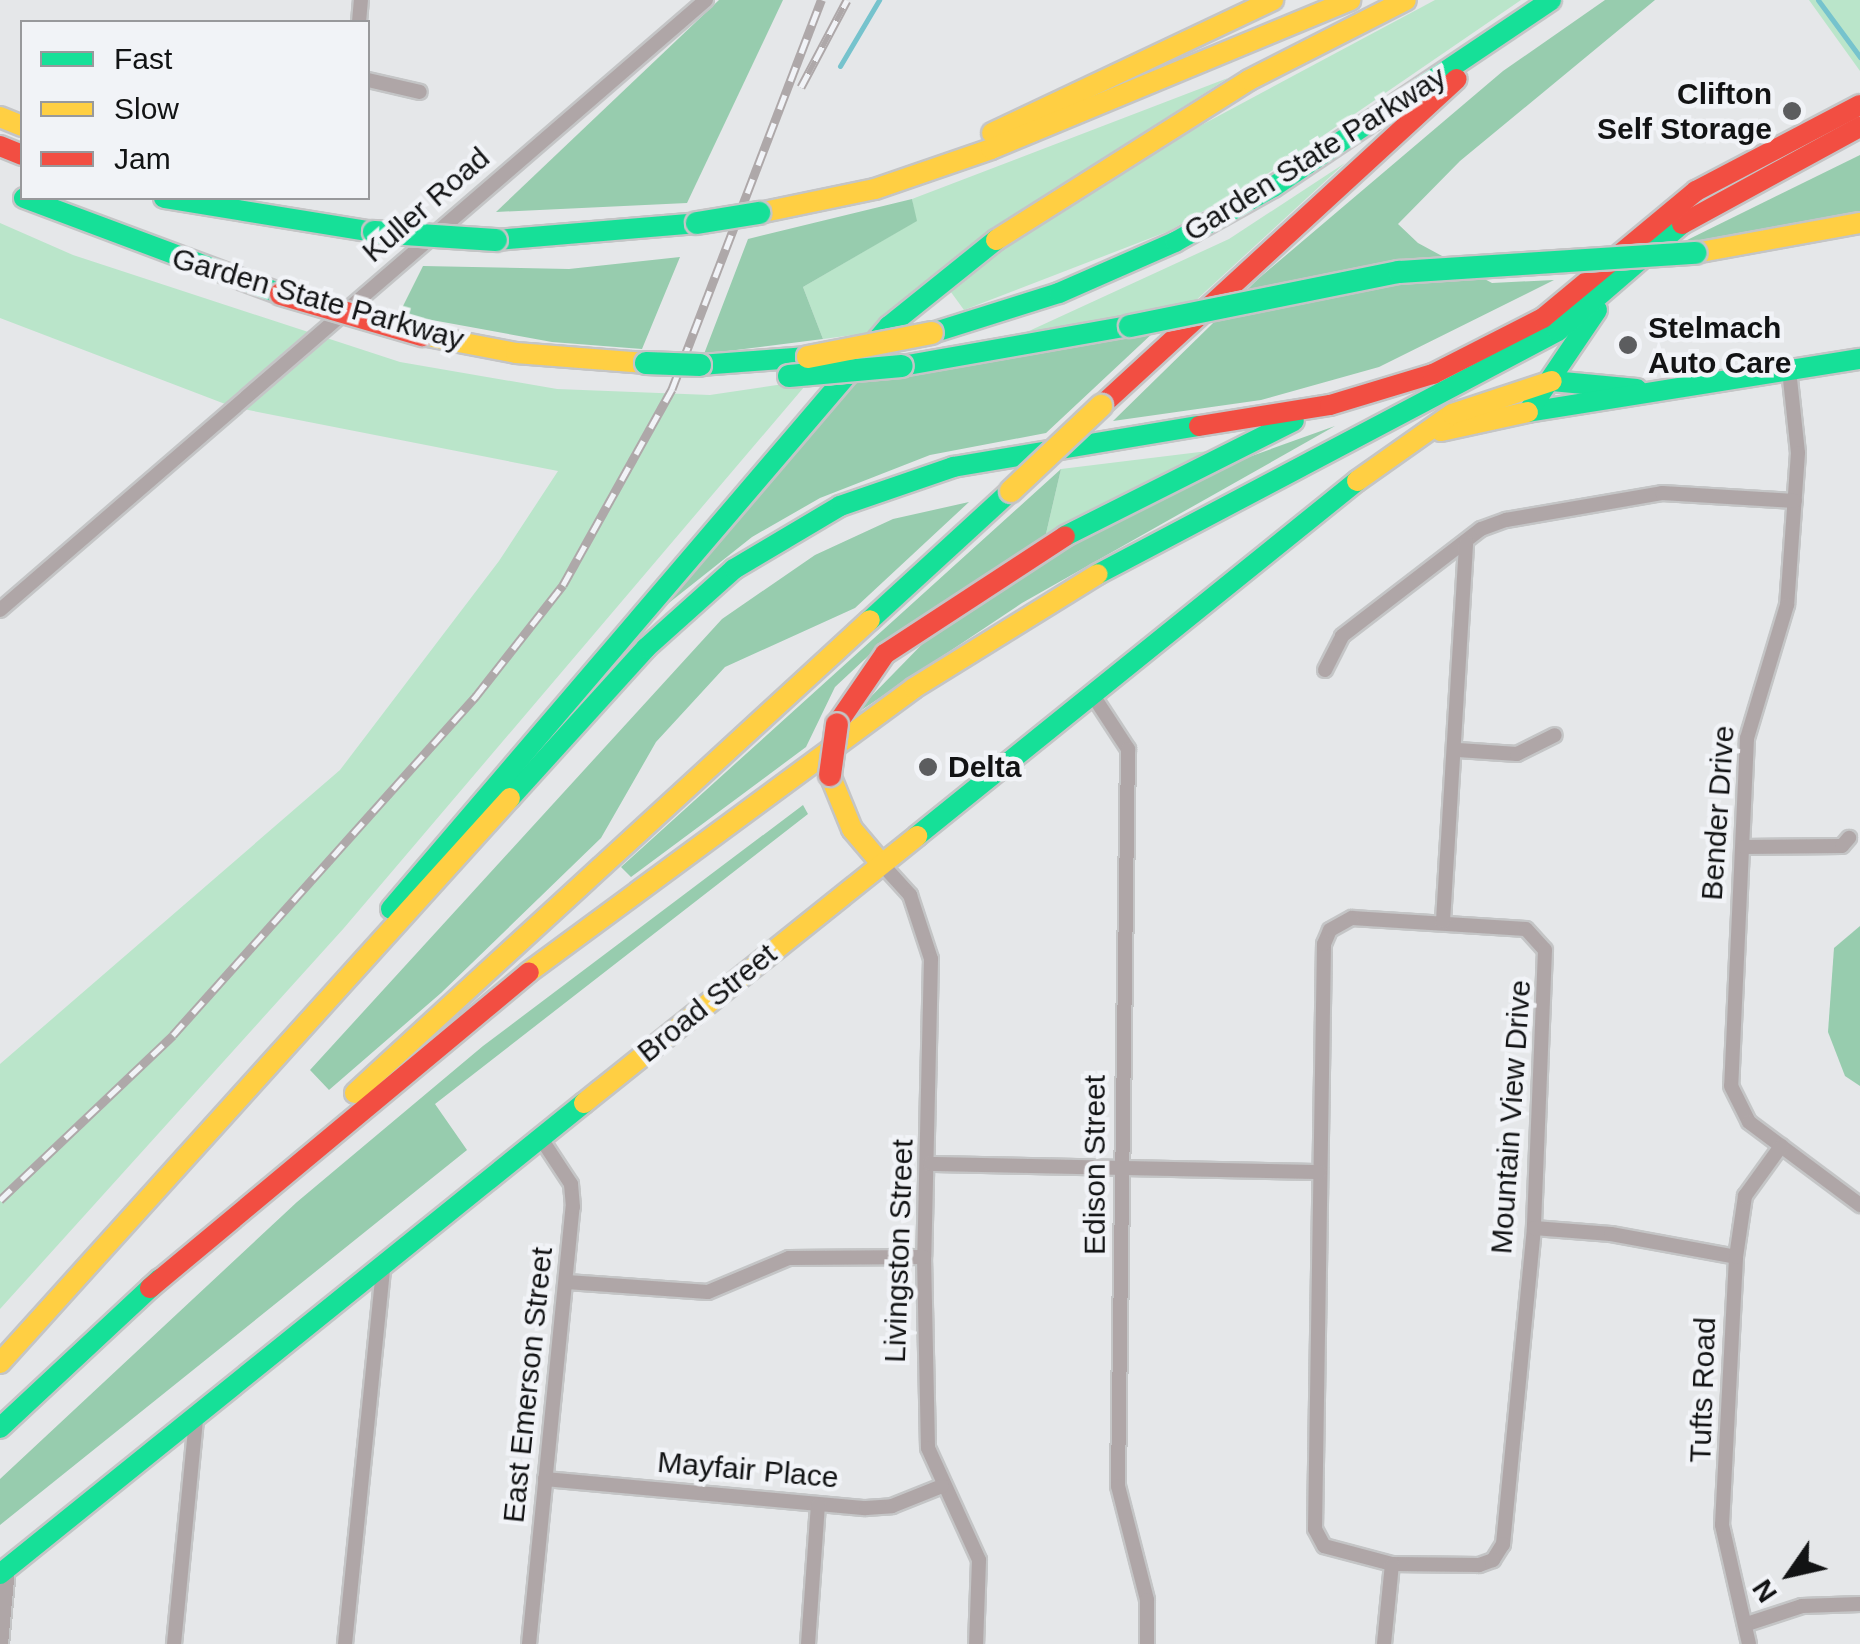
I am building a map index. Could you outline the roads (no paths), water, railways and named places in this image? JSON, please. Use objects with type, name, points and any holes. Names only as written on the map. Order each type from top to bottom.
[{"type":"main road","points":[[875,189],[1273,0]]},
{"type":"main road","name":"Garden State Parkway","points":[[176,200],[338,228],[496,240],[697,224],[875,189],[1010,142],[1350,0]]},
{"type":"main road","points":[[224,1116],[535,737],[890,326],[1002,234],[1106,166],[1249,80],[1406,0]]},
{"type":"main road","name":"Garden State Parkway","points":[[30,200],[281,294],[422,334],[516,352],[646,364],[700,365],[808,357],[932,333],[1059,293],[1174,242],[1272,187],[1551,0]]},
{"type":"main road","points":[[0,1428],[1520,22]]},
{"type":"main road","points":[[0,1364],[646,648],[702,595],[768,546],[840,506],[953,467],[1330,404],[1433,374],[1498,344],[1570,298],[1656,217],[1856,112]]},
{"type":"main road","points":[[150,1288],[440,1042],[609,909],[914,688],[1145,545],[1526,349],[1620,278],[1694,214],[1856,112]]},
{"type":"main road","points":[[25,200],[76,220]]},
{"type":"main road","points":[[244,200],[338,228]]},
{"type":"main road","points":[[700,365],[789,376],[902,366],[1130,326],[1398,272],[1694,254],[1860,222]]},
{"type":"main road","points":[[1528,412],[1620,278]]},
{"type":"main road","points":[[1669,388],[1860,359]]},
{"type":"main road","name":"Broad Street","points":[[4,1571],[542,1140],[880,862],[1418,438],[1486,398],[1552,381],[1669,388]]},
{"type":"main road","name":"Broad Street","points":[[1418,438],[1528,412],[1669,388]]},
{"type":"main road","points":[[880,862],[852,829],[830,775],[837,724],[885,654],[979,587],[1113,508],[1330,404]]},
{"type":"street","name":"Kuller Road","points":[[0,610],[706,0]]},
{"type":"street","points":[[370,80],[420,92]]},
{"type":"street","name":"Bender Drive","points":[[1789,370],[1795,501],[1787,605],[1747,738],[1731,1086],[1749,1122],[1860,1205]]},
{"type":"street","points":[[1324,670],[1342,636],[1466,543],[1506,520],[1662,493],[1795,501]]},
{"type":"street","points":[[1443,922],[1458,750],[1466,543]]},
{"type":"street","name":"Edison Street","points":[[1092,694],[1128,749],[1118,1486],[1146,1600],[1147,1644]]},
{"type":"street","points":[[1458,750],[1517,754],[1555,736]]},
{"type":"street","points":[[1744,846],[1842,846],[1849,838]]},
{"type":"street","name":"Livingston Street","points":[[880,862],[918,910],[932,959],[930,1164],[924,1257],[928,1448],[942,1486],[979,1560],[976,1644]]},
{"type":"street","name":"Mountain View Drive","points":[[1352,918],[1443,922],[1526,929],[1545,950],[1534,1228],[1503,1544],[1493,1560],[1479,1565],[1392,1564],[1324,1546],[1315,1530],[1324,944],[1330,930],[1352,918]]},
{"type":"street","name":"East Emerson Street","points":[[529,1644],[567,1282],[571,1184],[542,1140]]},
{"type":"street","name":"Tufts Road","points":[[1749,1644],[1722,1525],[1736,1257],[1745,1196],[1781,1146]]},
{"type":"street","points":[[930,1164],[1320,1172]]},
{"type":"street","points":[[1534,1228],[1736,1257]]},
{"type":"street","points":[[567,1282],[708,1292],[789,1258],[924,1257]]},
{"type":"street","points":[[344,1644],[384,1267]]},
{"type":"street","points":[[174,1644],[196,1420]]},
{"type":"street","name":"Mayfair Place","points":[[545,1478],[818,1505],[892,1506],[942,1486]]},
{"type":"street","points":[[808,1644],[818,1505]]},
{"type":"street","points":[[1384,1644],[1392,1564]]},
{"type":"street","points":[[1,1644],[4,1571]]},
{"type":"street","points":[[1747,1624],[1802,1606],[1860,1604]]},
{"type":"waterway","points":[[840,66],[879,0]]},
{"type":"waterway","points":[[1818,0],[1860,57]]},
{"type":"railway","points":[[0,1200],[173,1035],[476,696],[563,585],[672,389],[821,0]]},
{"type":"railway","points":[[801,87],[847,0]]},
{"type":"place","name":"Clifton Self Storage","points":[[1792,111]]},
{"type":"place","name":"Stelmach Auto Care","points":[[1628,345]]},
{"type":"place","name":"Delta","points":[[928,767]]}]
